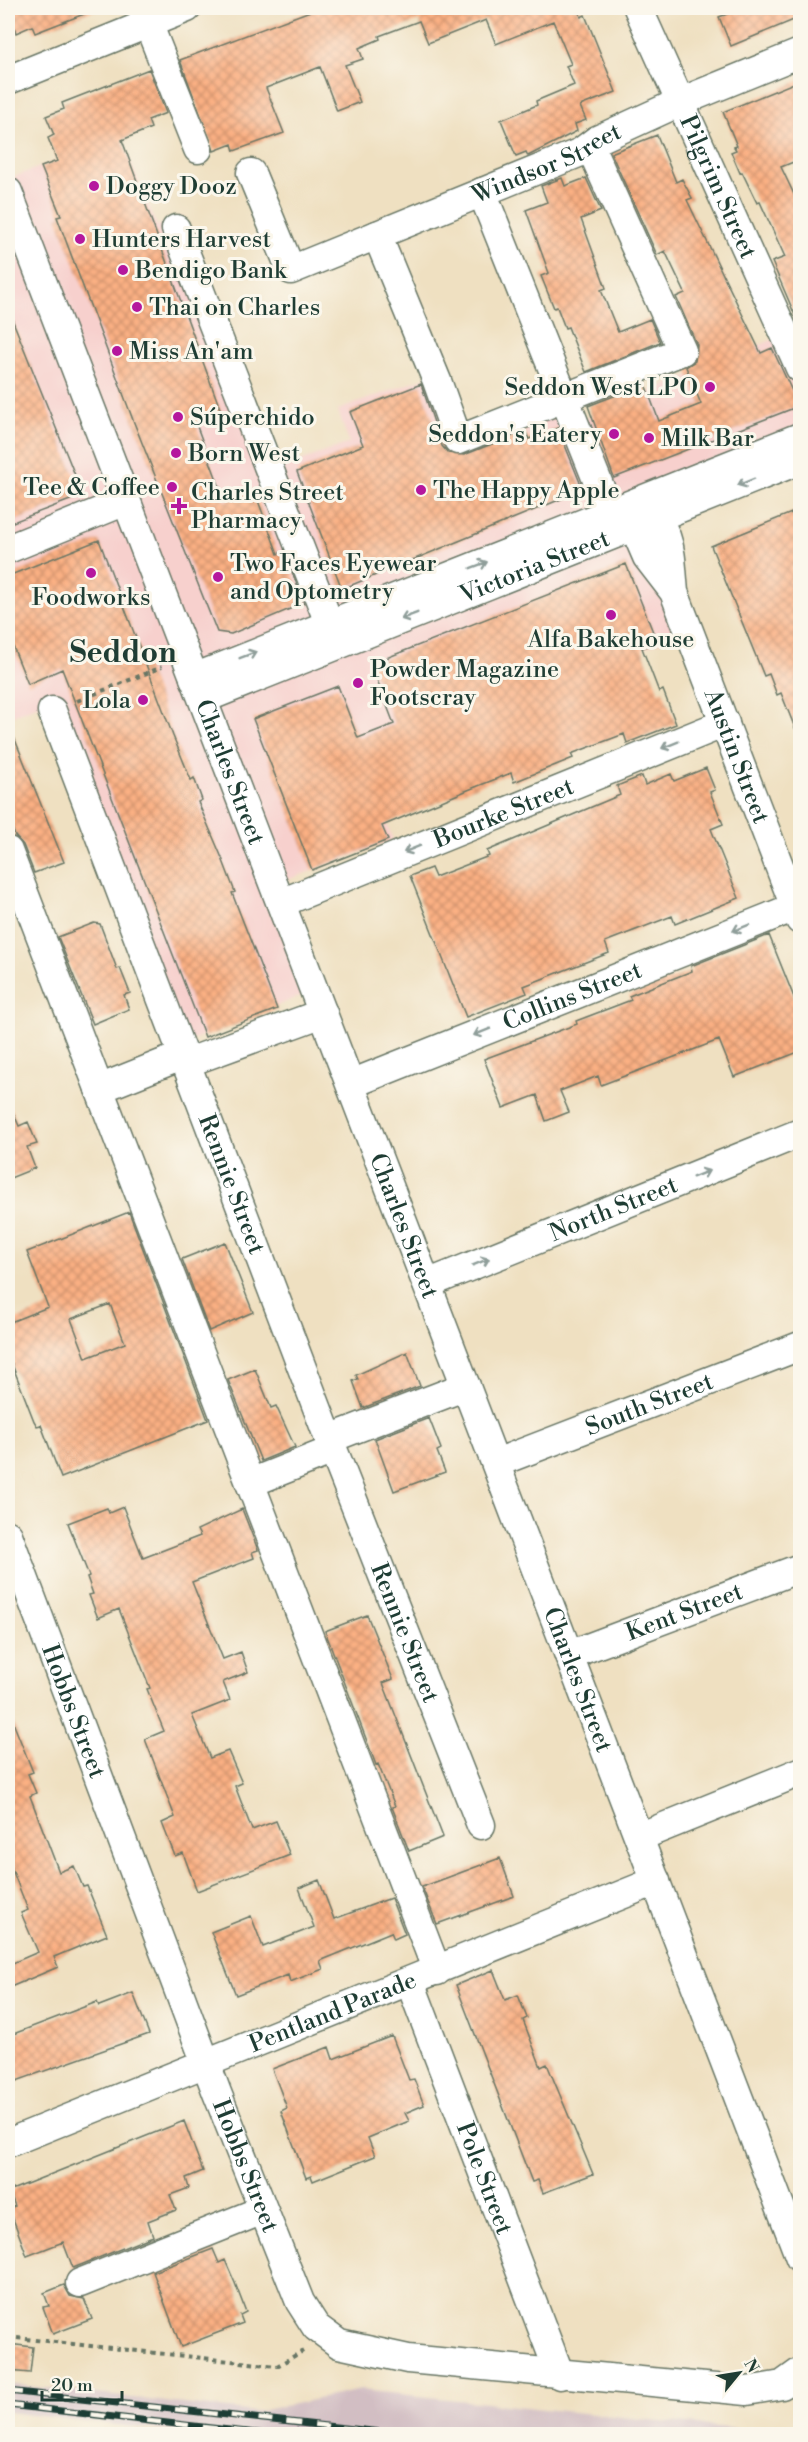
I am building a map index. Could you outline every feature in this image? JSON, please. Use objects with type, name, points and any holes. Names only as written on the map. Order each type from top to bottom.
[{"type":"street","points":[[8,80],[146,15],[187,8]]},
{"type":"street","name":"Pilgrim Street","points":[[646,10],[680,102],[801,368]]},
{"type":"street","points":[[146,15],[198,149]]},
{"type":"street","name":"Windsor Street","points":[[251,173],[291,270],[581,152],[680,102],[801,53]]},
{"type":"street","points":[[377,235],[437,381],[458,440],[682,351],[590,146]]},
{"type":"street","name":"Charles Street","points":[[8,192],[16,241],[126,501],[195,678],[801,2258]]},
{"type":"street","name":"Austin Street","points":[[482,192],[565,399],[632,519],[647,557],[674,592],[798,913]]},
{"type":"street","points":[[176,230],[333,634]]},
{"type":"street","name":"Victoria Street","points":[[632,519],[801,437]]},
{"type":"street","name":"Victoria Street","points":[[195,678],[333,634],[632,519],[801,460]]},
{"type":"street","points":[[8,549],[126,501]]},
{"type":"street","name":"Rennie Street","points":[[52,711],[331,1445],[481,1825]]},
{"type":"street","name":"Bourke Street","points":[[281,903],[724,723]]},
{"type":"street","points":[[8,852],[437,1971]]},
{"type":"street","name":"Collins Street","points":[[351,1084],[798,913]]},
{"type":"street","points":[[99,1089],[323,1013]]},
{"type":"street","name":"North Street","points":[[427,1284],[801,1133]]},
{"type":"street","name":"South Street","points":[[496,1463],[801,1346]]},
{"type":"street","points":[[250,1483],[466,1386]]},
{"type":"street","name":"Hobbs Street","points":[[8,1534],[206,2064],[300,2302],[316,2327],[327,2337],[352,2348],[408,2359],[560,2374],[747,2391],[782,2385],[801,2373]]},
{"type":"street","name":"Kent Street","points":[[569,1655],[801,1568]]},
{"type":"street","points":[[639,1837],[801,1772]]},
{"type":"street","name":"Pentland Parade","points":[[8,2143],[656,1881]]},
{"type":"street","name":"Pole Street","points":[[410,1982],[560,2374]]},
{"type":"street","points":[[80,2283],[263,2210]]},
{"type":"path","points":[[52,711],[195,678]]},
{"type":"path","points":[[8,2337],[277,2366],[327,2337]]},
{"type":"shaded area","points":[[121,137],[157,226],[183,216],[279,469],[349,443],[338,410],[427,377],[451,436],[553,398],[566,427],[800,328],[800,443],[637,513],[685,632],[363,761],[393,840],[282,882],[321,988],[187,1042],[54,699],[8,717],[8,179]]},
{"type":"shaded area","points":[[8,2384],[255,2412],[361,2390],[785,2434],[193,2434],[8,2412]]},
{"type":"building","points":[[8,8],[97,9],[35,33],[32,26],[16,33]]},
{"type":"building","points":[[318,8],[584,8],[579,11],[581,17],[585,15],[616,92],[580,106],[586,120],[575,124],[577,131],[528,156],[526,152],[516,156],[501,120],[537,105],[536,101],[574,85],[566,66],[571,64],[553,21],[496,44],[486,20],[428,43],[419,21],[379,36],[380,39],[359,48],[363,59],[345,65],[360,102],[337,111],[320,67],[266,88],[284,133],[234,151],[232,144],[214,151],[180,60]]},
{"type":"building","points":[[743,8],[801,8],[801,17],[731,46],[719,17]]},
{"type":"building","points":[[149,69],[166,113],[148,120],[151,128],[122,140],[222,414],[196,424],[225,501],[254,490],[278,554],[284,551],[304,603],[231,634],[217,632],[133,420],[57,217],[61,216],[41,167],[57,161],[48,138],[54,135],[46,116],[64,109],[62,103]]},
{"type":"building","points":[[801,80],[801,159],[781,167],[801,209],[801,329],[772,262],[785,257],[760,202],[757,203],[731,152],[736,150],[734,147],[737,146],[723,112]]},
{"type":"building","points":[[657,135],[676,182],[682,179],[692,198],[687,200],[761,353],[772,348],[799,406],[614,478],[588,406],[645,384],[659,421],[701,404],[686,367],[695,361],[697,345],[676,297],[685,293],[665,251],[657,255],[611,153]]},
{"type":"building","points":[[562,178],[565,186],[586,178],[601,211],[581,219],[606,288],[601,290],[618,332],[650,319],[660,342],[586,372],[568,327],[565,328],[557,307],[554,308],[541,276],[549,273],[526,210],[547,202],[541,186]]},
{"type":"building","points":[[8,309],[83,495],[8,524]]},
{"type":"building","points":[[421,384],[442,446],[448,453],[464,455],[525,431],[529,439],[558,428],[583,490],[342,589],[297,472],[363,445],[350,412]]},
{"type":"building","points":[[801,509],[801,565],[792,568],[801,589],[799,738],[781,693],[777,695],[769,674],[764,676],[711,546]]},
{"type":"building","points":[[99,540],[173,736],[191,780],[194,778],[202,800],[198,802],[235,892],[232,893],[277,1009],[205,1037],[62,669],[28,684],[8,634],[8,576]]},
{"type":"building","points":[[626,564],[657,642],[642,648],[659,692],[663,690],[676,724],[627,743],[624,734],[571,754],[573,758],[514,782],[511,773],[468,790],[382,826],[388,840],[312,870],[253,719],[338,686],[358,738],[394,724],[371,664]]},
{"type":"building","points":[[8,722],[64,862],[34,873],[23,845],[15,836],[8,818]]},
{"type":"building","points":[[706,768],[715,790],[710,792],[723,824],[711,829],[739,898],[675,924],[672,916],[605,942],[609,953],[524,986],[527,993],[466,1017],[410,876],[431,868],[435,877],[489,856],[487,851],[620,795],[617,786],[642,776],[645,785],[671,774],[674,781]]},
{"type":"building","points":[[94,923],[100,924],[117,969],[120,968],[130,993],[124,995],[129,1009],[93,1024],[58,937]]},
{"type":"building","points":[[769,935],[801,1015],[801,1051],[734,1077],[719,1040],[601,1085],[598,1076],[560,1091],[569,1112],[546,1121],[537,1095],[503,1108],[484,1059],[577,1024],[576,1021],[631,1000],[629,996],[692,971],[691,966]]},
{"type":"building","points":[[8,1100],[19,1126],[28,1122],[37,1144],[27,1147],[35,1168],[8,1179]]},
{"type":"building","points":[[129,1212],[208,1420],[61,1478],[41,1425],[37,1426],[34,1421],[8,1354],[8,1323],[48,1307],[27,1252]],"holes":[[[110,1304],[125,1343],[86,1358],[71,1319]]]},
{"type":"building","points":[[225,1242],[253,1312],[209,1331],[182,1259]]},
{"type":"building","points":[[407,1352],[420,1386],[363,1408],[353,1381],[358,1379],[356,1375]]},
{"type":"building","points":[[255,1369],[271,1408],[276,1406],[295,1447],[261,1461],[228,1380]]},
{"type":"building","points":[[429,1418],[441,1449],[437,1451],[445,1472],[394,1491],[375,1439]]},
{"type":"building","points":[[123,1507],[143,1558],[200,1536],[197,1530],[242,1509],[258,1550],[252,1552],[254,1558],[192,1582],[223,1659],[241,1652],[248,1672],[223,1682],[230,1700],[192,1715],[210,1758],[228,1751],[242,1783],[235,1786],[252,1830],[276,1821],[290,1855],[197,1891],[183,1853],[175,1856],[162,1823],[175,1817],[145,1739],[164,1731],[147,1689],[150,1688],[119,1609],[98,1618],[89,1595],[93,1594],[87,1577],[89,1576],[68,1523],[107,1508],[109,1513]]},
{"type":"building","points":[[367,1615],[393,1679],[383,1683],[443,1837],[409,1851],[392,1807],[395,1806],[378,1764],[376,1765],[325,1631]]},
{"type":"building","points":[[8,1710],[33,1772],[28,1774],[36,1793],[30,1796],[59,1872],[74,1866],[83,1887],[87,1886],[107,1935],[54,1957],[58,1967],[8,1988],[8,1965],[38,1952],[21,1913],[28,1910],[8,1859]]},
{"type":"building","points":[[500,1858],[514,1896],[437,1924],[422,1887]]},
{"type":"building","points":[[319,1880],[334,1919],[391,1898],[405,1934],[394,1939],[391,1932],[320,1961],[323,1969],[290,1982],[288,1975],[236,1995],[211,1932],[251,1916],[263,1947],[314,1927],[299,1888]]},
{"type":"building","points":[[493,1970],[505,2000],[518,1995],[527,2018],[523,2020],[541,2067],[547,2064],[593,2174],[543,2193],[538,2180],[532,2182],[456,1985]]},
{"type":"building","points":[[133,1993],[149,2034],[8,2084],[8,2036],[97,2002],[99,2006]]},
{"type":"building","points":[[392,2036],[409,2080],[414,2079],[424,2105],[405,2113],[409,2121],[368,2138],[375,2156],[313,2181],[311,2176],[306,2178],[281,2111],[287,2108],[272,2069],[329,2047],[333,2059]]},
{"type":"building","points":[[184,2121],[203,2171],[186,2178],[189,2188],[170,2195],[176,2210],[148,2221],[153,2236],[73,2268],[63,2242],[27,2256],[9,2208],[15,2206],[9,2191]]},
{"type":"building","points":[[213,2249],[219,2263],[225,2260],[235,2283],[246,2312],[240,2315],[243,2323],[181,2347],[153,2272]]},
{"type":"building","points":[[64,2285],[70,2296],[84,2299],[92,2319],[53,2334],[43,2307],[49,2306],[44,2293]]},
{"type":"building","points":[[8,2344],[33,2347],[30,2373],[8,2371]]},
{"type":"railway","points":[[8,2391],[400,2434]]},
{"type":"railway","points":[[8,2405],[266,2434]]},
{"type":"place","name":"Doggy Dooz","points":[[94,186]]},
{"type":"place","name":"Hunters Harvest","points":[[80,239]]},
{"type":"place","name":"Bendigo Bank","points":[[123,270]]},
{"type":"place","name":"Thai on Charles","points":[[137,307]]},
{"type":"place","name":"Miss An'am","points":[[117,351]]},
{"type":"place","name":"Seddon West LPO","points":[[710,387]]},
{"type":"place","name":"Súperchido","points":[[178,417]]},
{"type":"place","name":"Seddon's Eatery","points":[[614,434]]},
{"type":"place","name":"Milk Bar","points":[[649,438]]},
{"type":"place","name":"Born West","points":[[176,453]]},
{"type":"place","name":"Tee & Coffee","points":[[172,487]]},
{"type":"place","name":"The Happy Apple","points":[[421,490]]},
{"type":"place","name":"Charles Street Pharmacy","points":[[179,506]]},
{"type":"place","name":"Foodworks","points":[[91,573]]},
{"type":"place","name":"Two Faces Eyewear and Optometry","points":[[218,577]]},
{"type":"place","name":"Alfa Bakehouse","points":[[611,615]]},
{"type":"place","name":"Powder Magazine Footscray","points":[[358,683]]},
{"type":"place","name":"Lola","points":[[143,700]]},
{"type":"district","name":"Seddon","points":[[123,652]]}]
